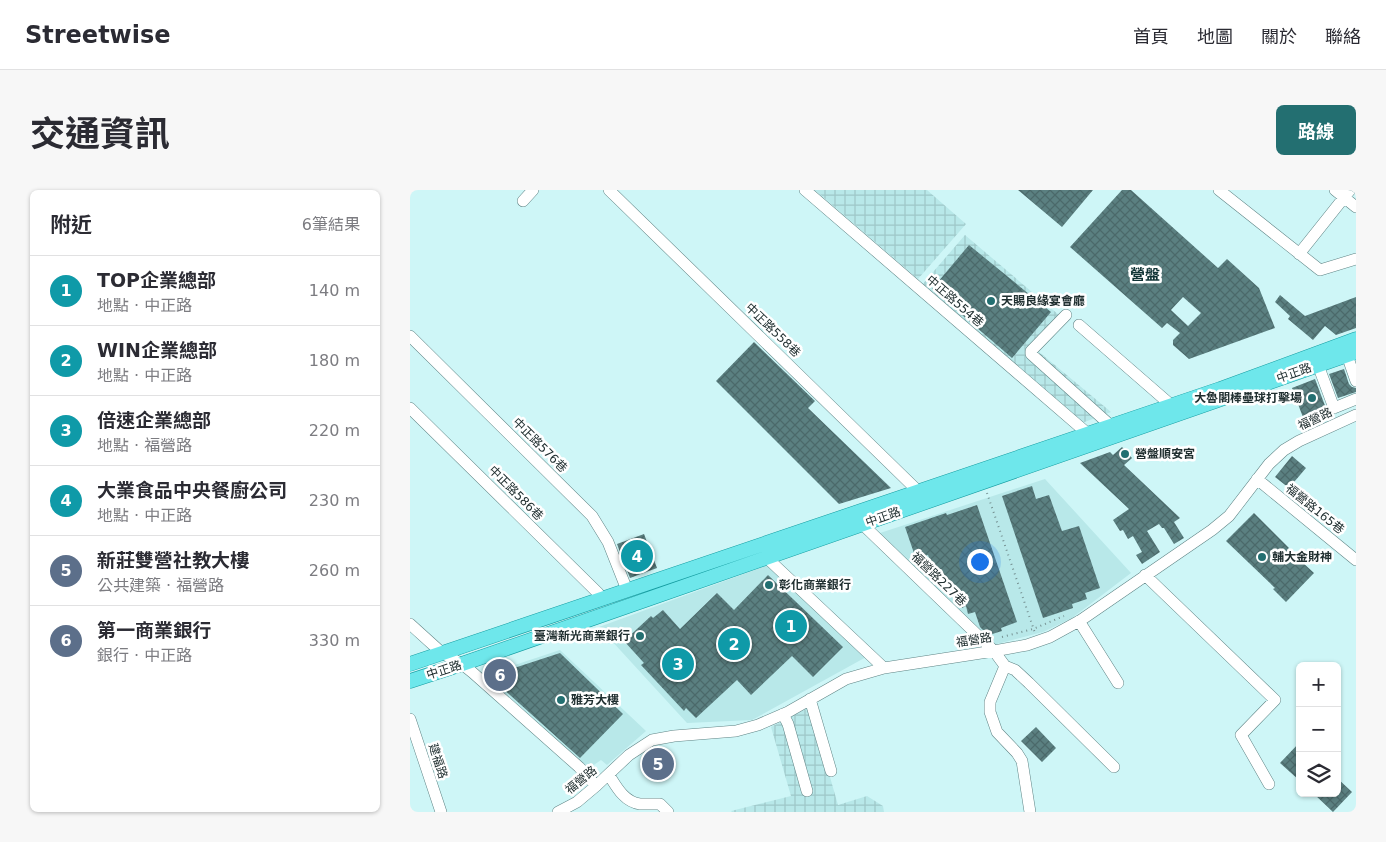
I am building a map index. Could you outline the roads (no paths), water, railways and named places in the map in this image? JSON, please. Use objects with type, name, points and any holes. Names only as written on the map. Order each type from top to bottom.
[{"type":"main road","name":"中正路","points":[[410,664],[1110,426],[1356,339]]},
{"type":"main road","name":"中正路","points":[[410,681],[1351,354]]},
{"type":"street","points":[[523,201],[533,190]]},
{"type":"street","name":"中正路558巷","points":[[609,190],[918,491]]},
{"type":"street","name":"中正路554巷","points":[[805,190],[1087,433]]},
{"type":"street","points":[[1220,190],[1320,270],[1356,259]]},
{"type":"street","points":[[1299,254],[1343,192],[1356,207]]},
{"type":"street","points":[[1066,315],[1031,351],[1031,354],[1110,426]]},
{"type":"street","points":[[1079,325],[1171,405]]},
{"type":"street","name":"中正路576巷","points":[[410,336],[592,516],[608,542],[627,590]]},
{"type":"street","points":[[1351,354],[1356,381]]},
{"type":"street","points":[[1318,365],[1334,408],[1356,399]]},
{"type":"street","name":"中正路586巷","points":[[410,408],[598,593],[600,599]]},
{"type":"street","name":"福營路","points":[[558,812],[577,802],[629,756],[652,740],[736,730],[758,725],[810,700],[846,679],[884,668],[994,651],[1038,642],[1050,637],[1075,617],[1145,575],[1229,516],[1269,464],[1284,450],[1299,441],[1356,415]]},
{"type":"street","name":"福營路165巷","points":[[1257,479],[1356,560]]},
{"type":"street","name":"福營路227巷","points":[[852,513],[994,651],[1005,666],[1015,670],[1114,767]]},
{"type":"street","points":[[767,558],[884,668]]},
{"type":"street","points":[[1145,575],[1275,700],[1241,736],[1269,784]]},
{"type":"street","points":[[1075,617],[1118,683]]},
{"type":"street","points":[[410,624],[442,653],[462,664],[579,767],[596,786]]},
{"type":"street","points":[[1005,666],[990,702],[990,712],[997,732],[1022,761],[1030,812]]},
{"type":"street","points":[[810,700],[831,772]]},
{"type":"street","points":[[783,714],[788,724],[807,790]]},
{"type":"street","name":"建福路","points":[[410,719],[441,812]]},
{"type":"street","points":[[609,775],[628,799],[638,804],[660,804],[668,812]]},
{"type":"place","name":"天賜良緣宴會廳","points":[[991,301]]},
{"type":"place","name":"大魯閣棒壘球打擊場","points":[[1312,398]]},
{"type":"place","name":"營盤順安宮","points":[[1125,454]]},
{"type":"place","name":"大業食品中央餐廚公司","points":[[637,556]]},
{"type":"place","name":"輔大金財神","points":[[1262,557]]},
{"type":"place","name":"彰化商業銀行","points":[[769,585]]},
{"type":"place","name":"TOP企業總部","points":[[791,626]]},
{"type":"place","name":"臺灣新光商業銀行","points":[[640,636]]},
{"type":"place","name":"WIN企業總部","points":[[734,644]]},
{"type":"place","name":"倍速企業總部","points":[[678,664]]},
{"type":"place","name":"第一商業銀行","points":[[500,675]]},
{"type":"place","name":"雅芳大樓","points":[[561,700]]},
{"type":"place","name":"新莊雙營社教大樓","points":[[658,764]]},
{"type":"district","name":"營盤","points":[[1145,275]]}]
